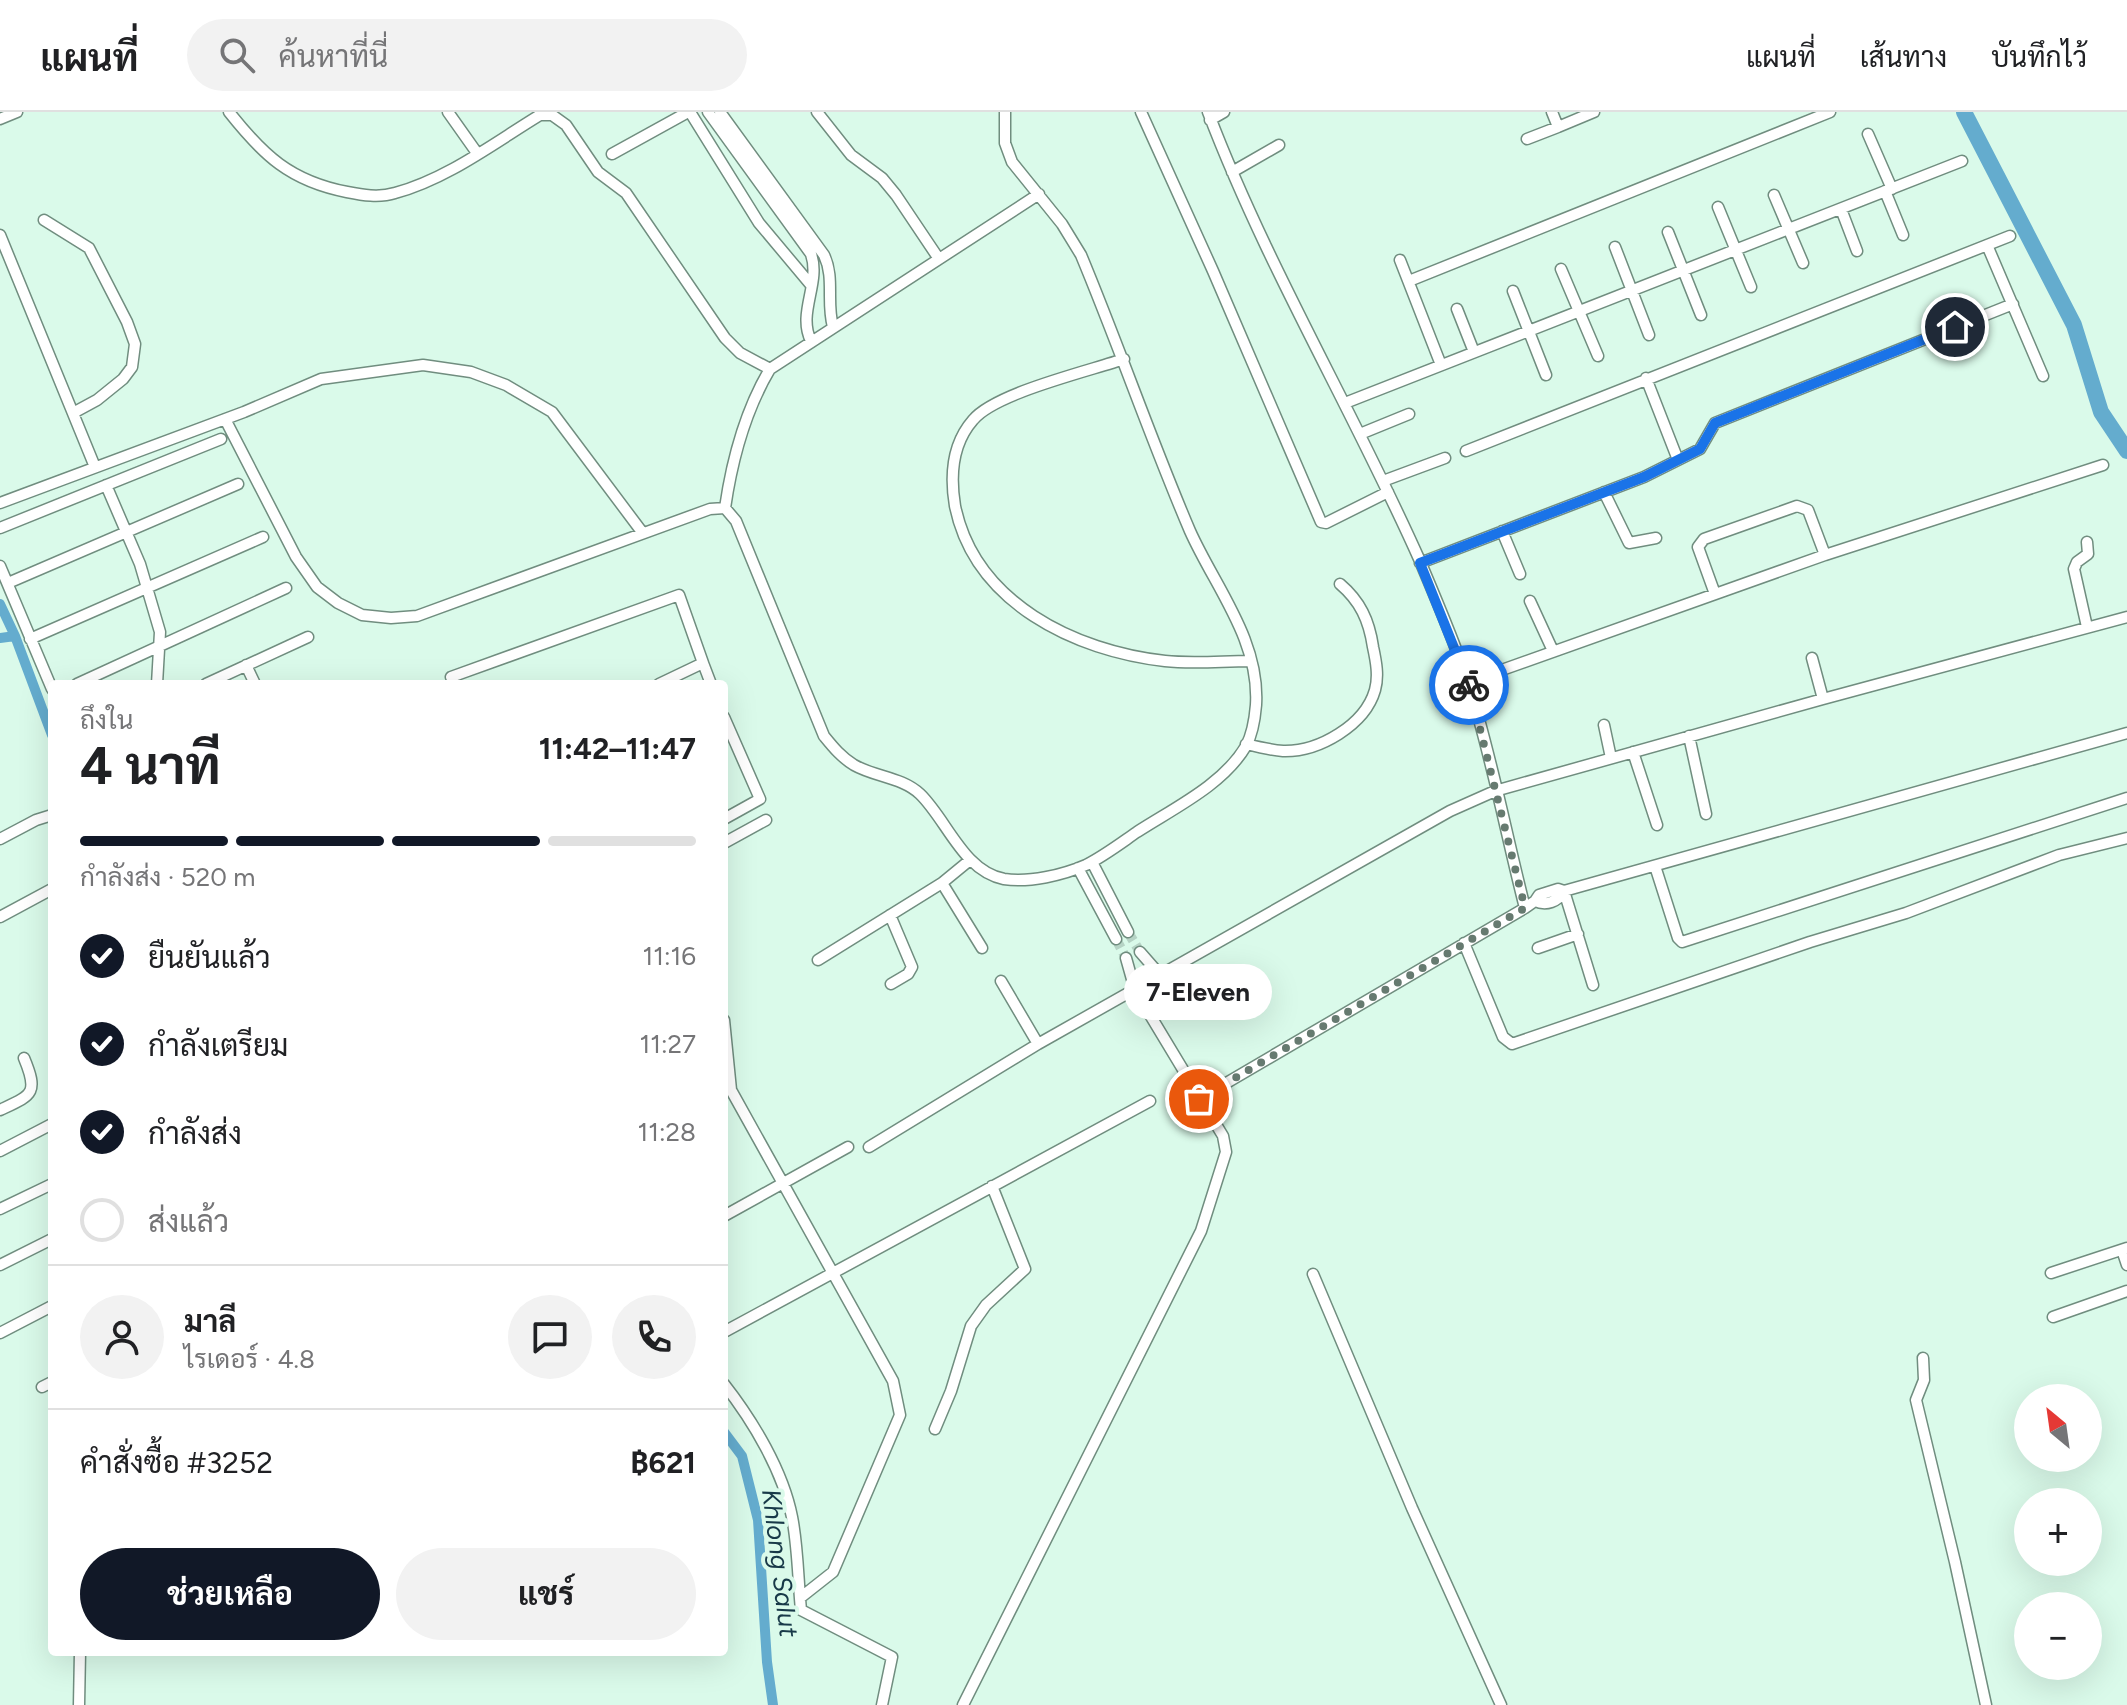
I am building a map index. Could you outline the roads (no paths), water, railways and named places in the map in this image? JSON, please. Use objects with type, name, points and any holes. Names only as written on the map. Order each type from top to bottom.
[{"type":"street","points":[[0,119],[17,112]]},
{"type":"street","points":[[229,112],[255,145],[287,171],[315,184],[369,196],[393,194],[441,175],[540,115],[559,118],[592,165],[626,193],[725,338],[740,353],[770,369]]},
{"type":"street","points":[[448,112],[477,153]]},
{"type":"street","points":[[612,154],[689,112],[769,237],[811,285]]},
{"type":"street","points":[[708,112],[811,254],[814,267],[805,322],[811,341]]},
{"type":"street","points":[[720,112],[824,255],[831,269],[829,306],[833,327]]},
{"type":"street","points":[[817,112],[851,155],[882,178],[939,259]]},
{"type":"street","points":[[1005,112],[1005,143],[1012,162],[1039,194],[1081,255],[1191,533],[1239,626],[1250,661],[1256,705],[1246,744],[1210,784],[1092,862],[1063,873],[1017,880],[1000,878],[970,860],[920,795],[904,783],[857,766],[840,755],[824,736],[736,521],[725,508],[729,478],[743,429],[770,369],[1039,194]]},
{"type":"street","points":[[1141,112],[1321,522],[1326,523],[1388,492]]},
{"type":"street","points":[[1224,112],[1209,116],[1232,172],[1383,481],[1468,682],[1525,908]]},
{"type":"street","points":[[1552,112],[1558,127]]},
{"type":"street","points":[[1527,139],[1594,112]]},
{"type":"street","points":[[1409,281],[1830,112]]},
{"type":"street","points":[[1868,134],[1903,235]]},
{"type":"street","points":[[1232,172],[1279,145]]},
{"type":"street","points":[[1345,403],[1962,161]]},
{"type":"street","points":[[740,193],[759,183]]},
{"type":"street","points":[[1774,195],[1803,263]]},
{"type":"street","points":[[1718,207],[1751,287]]},
{"type":"street","points":[[1841,209],[1857,251]]},
{"type":"street","points":[[44,220],[89,248],[135,344],[132,367],[123,379],[97,400],[73,413]]},
{"type":"street","points":[[1668,232],[1701,315]]},
{"type":"street","points":[[0,235],[95,467]]},
{"type":"street","points":[[1466,451],[2010,236]]},
{"type":"street","points":[[1987,245],[2043,376]]},
{"type":"street","points":[[1615,247],[1649,335]]},
{"type":"street","points":[[1400,260],[1441,365]]},
{"type":"street","points":[[1561,269],[1598,356]]},
{"type":"street","points":[[1513,291],[1546,375]]},
{"type":"street","points":[[1420,563],[1678,460],[1704,446],[1715,423],[2013,304]]},
{"type":"street","points":[[1457,309],[1474,352]]},
{"type":"street","points":[[1124,359],[1012,397],[973,420],[959,443],[952,465],[952,486],[960,530],[979,562],[1004,593],[1047,626],[1123,654],[1167,661],[1250,661]]},
{"type":"street","points":[[0,503],[244,412],[321,379],[423,365],[471,372],[506,385],[552,412],[642,532]]},
{"type":"street","points":[[1646,378],[1678,460]]},
{"type":"street","points":[[1360,434],[1409,414]]},
{"type":"street","points":[[225,419],[296,557],[317,587],[338,603],[362,615],[391,618],[417,616],[642,532],[710,509],[725,508]]},
{"type":"street","points":[[0,528],[221,439]]},
{"type":"street","points":[[1383,481],[1445,458]]},
{"type":"street","points":[[1468,682],[1825,555],[2103,465]]},
{"type":"street","points":[[8,583],[238,484]]},
{"type":"street","points":[[106,485],[147,588],[160,632],[157,680]]},
{"type":"street","points":[[1604,492],[1629,543],[1656,538]]},
{"type":"street","points":[[1715,594],[1698,547],[1704,539],[1797,506],[1808,510],[1825,555]]},
{"type":"street","points":[[1502,531],[1520,574]]},
{"type":"street","points":[[30,639],[263,537]]},
{"type":"street","points":[[2087,542],[2089,551],[2074,569],[2087,627]]},
{"type":"street","points":[[0,566],[48,680]]},
{"type":"street","points":[[1246,744],[1285,751],[1301,749],[1344,730],[1368,709],[1376,689],[1377,676],[1372,637],[1357,598],[1340,584]]},
{"type":"street","points":[[86,680],[286,588]]},
{"type":"street","points":[[453,680],[451,677],[679,595],[709,680]]},
{"type":"street","points":[[1530,601],[1553,651]]},
{"type":"street","points":[[869,1147],[1038,1044],[1450,811],[1495,791],[2127,617]]},
{"type":"street","points":[[214,680],[308,637]]},
{"type":"street","points":[[1812,658],[1823,699]]},
{"type":"street","points":[[667,680],[703,663]]},
{"type":"street","points":[[246,665],[253,680]]},
{"type":"street","points":[[1604,725],[1611,758]]},
{"type":"street","points":[[1199,1099],[1525,908],[1539,895],[1655,866],[2127,733]]},
{"type":"street","points":[[728,736],[760,799],[728,817]]},
{"type":"street","points":[[1689,736],[1706,814]]},
{"type":"street","points":[[1633,752],[1657,825]]},
{"type":"street","points":[[1655,866],[1678,938],[1682,942],[2127,798]]},
{"type":"street","points":[[0,839],[48,816]]},
{"type":"street","points":[[728,841],[766,820]]},
{"type":"street","points":[[1464,943],[1503,1037],[1512,1044],[1810,942],[1906,913],[2059,855],[2127,838]]},
{"type":"street","points":[[818,960],[942,883],[970,860]]},
{"type":"street","points":[[1092,862],[1128,932]]},
{"type":"street","points":[[1078,868],[1116,939]]},
{"type":"street","points":[[942,883],[982,948]]},
{"type":"street","points":[[0,917],[48,891]]},
{"type":"street","points":[[1564,891],[1593,985]]},
{"type":"street","points":[[890,915],[912,967],[908,974],[891,984]]},
{"type":"street","points":[[1538,948],[1578,934]]},
{"type":"street","points":[[1140,952],[1161,976]]},
{"type":"street","points":[[963,1705],[1201,1231],[1226,1152],[1223,1136],[1135,990],[1126,958]]},
{"type":"street","points":[[1001,981],[1038,1044]]},
{"type":"street","points":[[0,1110],[26,1097],[32,1086],[24,1058]]},
{"type":"street","points":[[728,1086],[893,1381],[900,1415],[833,1572],[800,1598]]},
{"type":"street","points":[[728,1330],[1150,1101]]},
{"type":"street","points":[[0,1151],[48,1130]]},
{"type":"street","points":[[728,1214],[848,1147]]},
{"type":"street","points":[[0,1209],[48,1186]]},
{"type":"street","points":[[935,1429],[951,1391],[971,1326],[986,1305],[1025,1269],[992,1186]]},
{"type":"street","points":[[0,1265],[48,1241]]},
{"type":"street","points":[[2051,1273],[2124,1249],[2127,1265]]},
{"type":"street","points":[[1313,1274],[1412,1508],[1501,1705]]},
{"type":"street","points":[[2053,1317],[2127,1291]]},
{"type":"street","points":[[0,1333],[48,1308]]},
{"type":"street","points":[[1923,1358],[1924,1380],[1916,1400],[1986,1705]]},
{"type":"street","points":[[728,1390],[750,1420],[773,1462],[792,1515],[801,1610],[892,1657],[882,1705]]},
{"type":"street","points":[[79,1705],[80,1656]]},
{"type":"waterway","points":[[1964,112],[2074,325],[2101,412],[2127,451]]},
{"type":"waterway","name":"Khlong Salut","points":[[0,604],[48,724]]},
{"type":"waterway","points":[[0,638],[15,636]]},
{"type":"waterway","name":"Khlong Salut","points":[[728,1437],[742,1456],[758,1520],[767,1662],[773,1705]]},
{"type":"tunnel","points":[[1128,932],[1140,952]]},
{"type":"tunnel","points":[[1116,939],[1126,958]]},
{"type":"place","name":"7-Eleven","points":[[1199,1099]]}]
